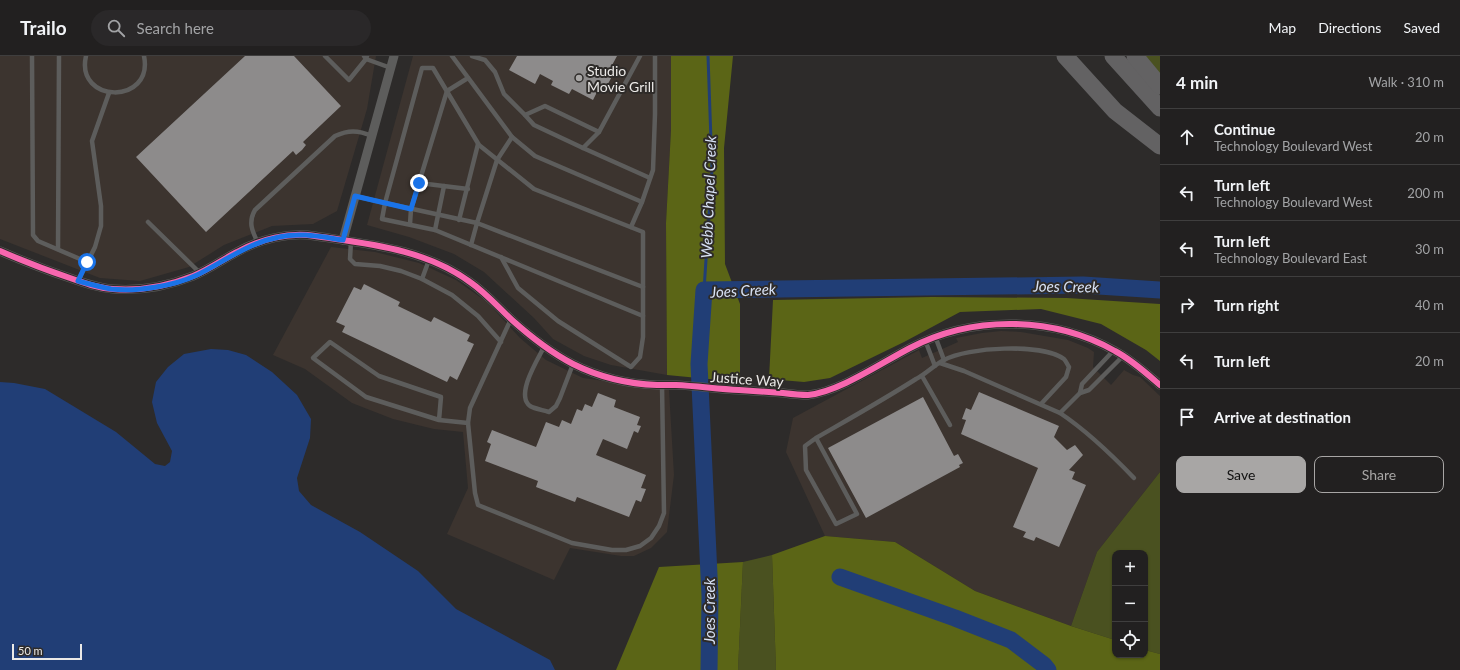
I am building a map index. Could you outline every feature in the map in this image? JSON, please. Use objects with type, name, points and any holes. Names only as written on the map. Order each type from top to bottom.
[{"type":"highway","points":[[1065,56],[1115,111],[1160,145]]},
{"type":"highway","points":[[1080,56],[1160,145]]},
{"type":"highway","points":[[1113,56],[1160,108]]},
{"type":"highway","points":[[1135,56],[1160,86]]},
{"type":"street","points":[[347,241],[355,196],[394,56]]},
{"type":"street","name":"Justice Way","points":[[0,251],[42,269],[78,281],[112,289],[138,289],[160,286],[190,278],[240,250],[280,236],[310,235],[402,250],[449,268],[488,296],[511,319],[544,347],[573,364],[591,372],[616,380],[662,386],[673,385],[806,395],[836,388],[935,336],[976,326],[1001,324],[1024,324],[1065,331],[1114,350],[1160,385]]},
{"type":"lane","points":[[32,56],[33,235],[38,241],[87,262]]},
{"type":"lane","points":[[58,249],[59,56]]},
{"type":"lane","points":[[86,56],[85,69],[90,80],[98,89],[109,93],[121,93],[132,89],[140,80],[145,69],[144,56]]},
{"type":"lane","points":[[325,56],[349,80],[366,57],[391,68]]},
{"type":"lane","points":[[452,56],[482,99],[512,137],[535,156],[642,202]]},
{"type":"lane","points":[[472,56],[485,60],[495,72],[504,94],[534,124],[650,178]]},
{"type":"lane","points":[[583,148],[599,132],[640,56]]},
{"type":"lane","points":[[631,227],[642,202],[653,170],[655,56]]},
{"type":"lane","points":[[501,257],[518,288],[558,321],[631,367],[640,357],[642,336],[643,232],[534,189],[478,144],[434,68],[422,68],[382,219],[435,230],[501,257],[642,316]]},
{"type":"lane","points":[[410,224],[411,209],[446,91],[468,78]]},
{"type":"lane","points":[[78,281],[95,247],[101,226],[101,206],[92,141],[109,93]]},
{"type":"lane","points":[[525,115],[546,106],[599,132]]},
{"type":"lane","points":[[258,243],[251,226],[251,221],[255,210],[335,136],[353,130],[372,136]]},
{"type":"lane","points":[[471,245],[497,160],[512,137]]},
{"type":"lane","points":[[459,220],[468,189],[478,144]]},
{"type":"lane","points":[[419,183],[468,189]]},
{"type":"lane","points":[[435,230],[444,186]]},
{"type":"lane","points":[[355,196],[477,223],[642,286]]},
{"type":"lane","points":[[148,222],[200,273]]},
{"type":"lane","points":[[347,241],[350,259],[355,264],[380,266],[401,271],[422,279],[452,295],[478,316],[501,342]]},
{"type":"lane","points":[[422,279],[429,260]]},
{"type":"lane","points":[[511,319],[470,408],[468,423],[474,493],[478,505],[572,544],[612,550],[626,550],[640,546],[651,538],[659,526],[664,513],[662,386]]},
{"type":"lane","points":[[935,336],[942,361],[1060,413],[1076,423],[1134,478]]},
{"type":"lane","points":[[925,340],[935,366]]},
{"type":"lane","points":[[439,420],[441,397],[379,376],[330,342],[313,358],[366,397],[439,420],[468,423]]},
{"type":"lane","points":[[544,347],[526,385],[524,393],[526,401],[530,406],[549,412],[556,406],[573,364]]},
{"type":"lane","points":[[816,438],[857,514],[836,524],[806,470],[805,446],[816,438],[922,376],[942,361],[971,352],[1019,349],[1048,353],[1064,360],[1069,367],[1066,377],[1041,404]]},
{"type":"lane","points":[[1080,393],[1082,384],[1114,350]]},
{"type":"lane","points":[[1060,413],[1080,393],[1089,390],[1123,356]]},
{"type":"lane","points":[[922,376],[950,425]]},
{"type":"shaded area","points":[[0,56],[376,56],[367,109],[337,211],[313,224],[272,226],[224,245],[189,267],[140,281],[100,278],[0,239]]},
{"type":"shaded area","points":[[413,56],[671,56],[671,130],[666,223],[667,375],[611,365],[584,356],[553,339],[534,318],[484,272],[454,254],[409,237],[367,225]]},
{"type":"shaded area","points":[[331,247],[375,252],[419,263],[456,280],[487,302],[520,338],[546,360],[583,378],[669,390],[674,475],[667,532],[651,548],[634,556],[621,556],[570,548],[554,580],[447,534],[468,488],[463,432],[434,429],[393,419],[352,403],[305,369],[273,355]]},
{"type":"shaded area","points":[[1001,331],[1021,332],[1068,340],[1088,348],[1094,352],[1093,367],[1111,385],[1124,370],[1140,377],[1160,396],[1160,472],[1097,552],[1071,626],[975,591],[895,542],[825,536],[786,452],[793,418],[919,350],[922,358],[958,342],[956,338]]},
{"type":"green space","points":[[671,56],[733,56],[724,148],[725,264],[740,304],[740,382],[667,375],[666,223],[671,130]]},
{"type":"green space","points":[[1143,56],[1160,56],[1160,77]]},
{"type":"green space","points":[[932,297],[1067,298],[1160,304],[1160,361],[1146,350],[1101,324],[1041,309],[960,312],[904,342],[830,378],[804,382],[769,379],[773,300]]},
{"type":"green space","points":[[1160,472],[1160,654],[1148,651],[1148,550],[1112,550],[1112,639],[1071,626],[1097,552]]},
{"type":"green space","points":[[825,536],[895,542],[975,591],[1071,626],[1112,639],[1112,658],[1148,658],[1148,651],[1160,654],[1160,670],[776,670],[772,555]]},
{"type":"green space","points":[[772,555],[776,670],[738,670],[743,562]]},
{"type":"green space","points":[[743,562],[738,670],[616,670],[659,567]]},
{"type":"water","points":[[211,349],[228,350],[246,355],[272,372],[297,395],[311,419],[310,438],[297,478],[299,491],[311,505],[360,532],[418,571],[456,609],[550,660],[555,670],[0,670],[0,382],[45,389],[116,432],[155,464],[165,466],[170,462],[172,451],[157,423],[152,402],[156,382],[168,367],[184,354]]},
{"type":"building","points":[[245,56],[294,56],[341,106],[303,142],[306,145],[302,150],[296,155],[293,151],[206,232],[136,157]]},
{"type":"building","name":"Studio Movie Grill","points":[[517,56],[617,56],[610,69],[615,71],[604,91],[599,88],[593,100],[572,89],[569,94],[551,85],[553,81],[540,74],[535,84],[509,70]]},
{"type":"building","points":[[364,284],[400,302],[398,306],[431,322],[434,317],[470,335],[467,341],[474,344],[457,380],[450,376],[447,382],[342,332],[345,326],[336,322],[354,287],[361,290]]},
{"type":"building","points":[[979,392],[1059,426],[1054,437],[1067,450],[1075,445],[1083,455],[1069,470],[1075,472],[1072,479],[1086,485],[1059,547],[1036,537],[1034,541],[1023,537],[1026,532],[1013,527],[1038,468],[961,434],[966,420],[962,419],[966,408],[971,410]]},
{"type":"building","points":[[598,393],[616,400],[614,407],[640,417],[637,425],[641,426],[638,433],[634,431],[627,449],[603,439],[596,455],[646,475],[641,488],[646,489],[641,502],[636,500],[629,517],[577,497],[575,502],[536,487],[538,481],[485,461],[491,444],[487,442],[492,430],[536,447],[546,422],[559,427],[562,420],[571,424],[577,409],[582,411],[585,404],[592,407]]},
{"type":"building","points":[[923,397],[954,456],[958,454],[963,463],[959,465],[960,467],[866,518],[828,448]]},
{"type":"waterway","name":"Webb Chapel Creek","points":[[704,290],[712,169],[708,56]]},
{"type":"waterway","name":"Joes Creek","points":[[709,670],[710,596],[699,364],[704,290],[1083,285],[1160,290]]},
{"type":"waterway","points":[[840,577],[955,618],[1011,640],[1044,665],[1048,670]]},
{"type":"cycle path","points":[[0,251],[43,269],[102,288],[133,289],[153,287],[183,280],[204,271],[255,243],[285,236],[305,235],[376,245],[415,255],[453,271],[476,286],[526,332],[556,354],[593,373],[635,383],[684,385],[808,395],[820,393],[846,383],[910,348],[934,337],[986,325],[1013,324],[1040,326],[1066,331],[1091,339],[1127,358],[1160,385]]},
{"type":"place","name":"Studio Movie Grill","points":[[579,78]]},
{"type":"route","points":[[87,262],[78,281],[112,289],[138,289],[160,286],[190,278],[240,250],[280,236],[310,235],[343,240],[355,196],[411,209],[419,183]]}]
